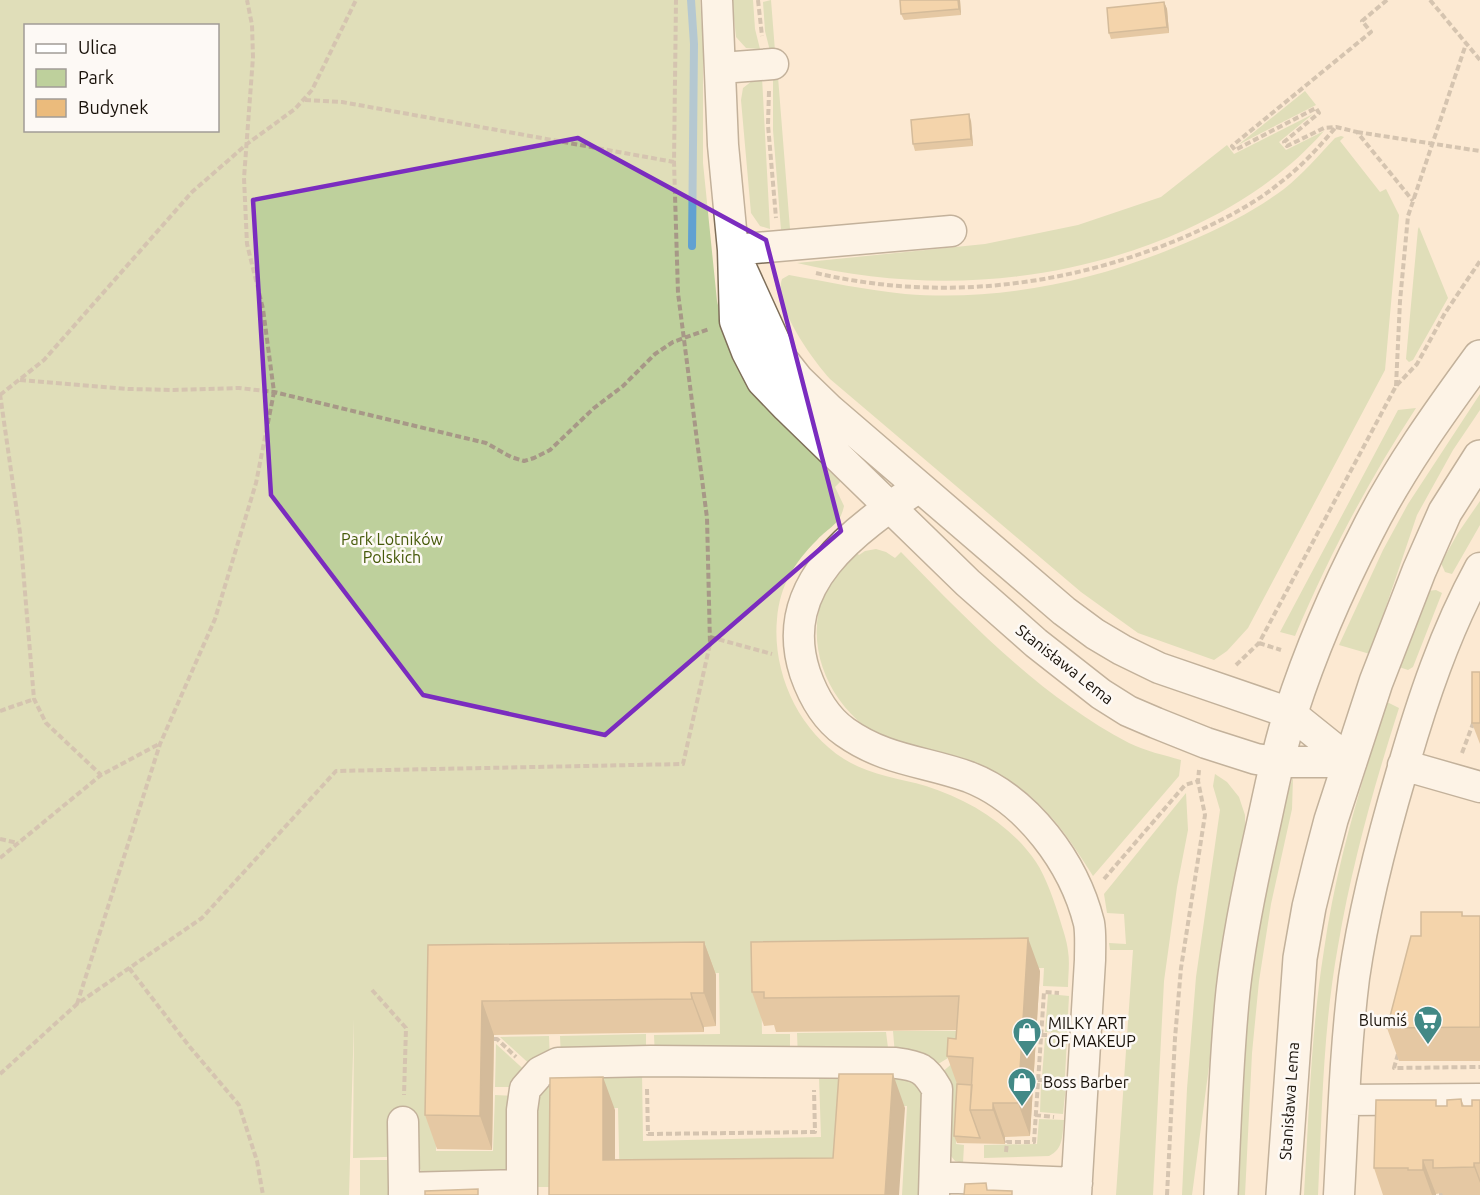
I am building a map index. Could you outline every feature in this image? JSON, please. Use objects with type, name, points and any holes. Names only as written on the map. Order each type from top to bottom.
[{"type":"main road","points":[[1221,1195],[1229,1038],[1234,990],[1251,878],[1290,713],[1309,659],[1367,531],[1418,445],[1480,357]]},
{"type":"main road","name":"Stanisława Lema","points":[[1283,1195],[1300,958],[1320,861],[1376,682],[1423,561],[1445,512],[1480,457]]},
{"type":"street","points":[[717,0],[723,145],[733,250],[772,339],[793,373],[830,410],[919,487],[1029,582],[1095,634],[1159,668],[1290,713],[1351,762]]},
{"type":"street","points":[[721,68],[770,64]]},
{"type":"street","points":[[733,250],[951,231]]},
{"type":"street","name":"Stanisława Lema","points":[[733,250],[735,321],[762,381],[889,507],[1036,643],[1101,694],[1128,711],[1206,743],[1256,759],[1277,762],[1351,762]]},
{"type":"street","points":[[403,1122],[404,1191],[522,1190],[522,1110],[525,1089],[540,1072],[558,1062],[896,1063],[918,1066],[929,1076],[937,1089],[934,1186],[1004,1180],[1077,1189],[1090,960],[1089,924],[1069,871],[1050,841],[1026,814],[996,791],[969,777],[886,755],[843,731],[825,712],[811,689],[803,665],[799,639],[801,614],[814,582],[836,552],[889,507],[919,487]]},
{"type":"street","points":[[1340,1195],[1354,978],[1371,885],[1423,698],[1467,592],[1480,568]]},
{"type":"street","points":[[1403,765],[1480,787]]},
{"type":"street","points":[[1345,1100],[1480,1099]]},
{"type":"path","points":[[77,1004],[160,744],[215,619],[256,483],[274,392],[263,309],[248,244],[244,178],[253,57],[252,25],[247,0]]},
{"type":"path","points":[[100,775],[46,723],[34,699],[20,533],[0,395],[44,360],[192,192],[247,144],[304,100],[312,90],[356,0]]},
{"type":"path","points":[[0,1074],[77,1004],[202,918],[336,771],[683,764],[710,637],[707,518],[678,293],[674,162],[676,0]]},
{"type":"path","points":[[758,0],[760,32],[770,64],[768,125],[780,246]]},
{"type":"path","points":[[1387,0],[1362,21],[1371,32],[1232,146],[1235,150],[1316,108],[1319,113],[1284,142],[1287,146],[1323,128],[1336,127],[1480,151]]},
{"type":"path","points":[[1430,0],[1480,60]]},
{"type":"path","points":[[1396,386],[1400,301],[1408,216],[1466,44]]},
{"type":"path","points":[[304,100],[342,102],[674,162]]},
{"type":"path","points":[[808,271],[849,281],[892,286],[964,288],[1040,281],[1093,269],[1153,250],[1239,210],[1281,183],[1318,148],[1336,127]]},
{"type":"path","points":[[1357,132],[1413,201]]},
{"type":"path","points":[[1236,666],[1259,643],[1396,386],[1417,364],[1445,313],[1480,261]]},
{"type":"path","points":[[20,380],[129,389],[238,388],[274,392],[486,443],[511,457],[524,461],[550,450],[594,408],[623,386],[655,354],[685,337]]},
{"type":"path","points":[[710,637],[774,655]]},
{"type":"path","points":[[1259,643],[1288,652]]},
{"type":"path","points":[[0,711],[34,699]]},
{"type":"path","points":[[1451,779],[1476,717]]},
{"type":"path","points":[[0,858],[100,775],[160,744]]},
{"type":"path","points":[[1167,1195],[1181,968],[1205,815],[1198,781],[1199,768]]},
{"type":"path","points":[[1104,880],[1185,785],[1198,781]]},
{"type":"path","points":[[0,839],[19,843]]},
{"type":"path","points":[[129,968],[189,1046],[239,1104],[258,1161],[263,1195]]},
{"type":"path","points":[[372,990],[406,1028],[403,1122]]},
{"type":"path","points":[[1004,1180],[1007,1143],[1034,1143],[1044,992],[1063,993]]},
{"type":"path","points":[[1399,1047],[1394,1068],[1480,1067]]},
{"type":"path","points":[[645,1061],[648,1134],[815,1132],[814,1062]]},
{"type":"highlighted area","points":[[578,138],[766,240],[841,531],[605,735],[423,695],[271,495],[253,200]]},
{"type":"green space","name":"Park Lotników Polskich","points":[[0,0],[700,0],[703,41],[703,163],[717,301],[725,334],[760,401],[841,481],[835,487],[844,506],[840,517],[801,557],[789,575],[781,596],[777,619],[777,639],[779,659],[791,698],[813,732],[844,759],[874,772],[926,786],[958,798],[1001,825],[1026,848],[1043,875],[1064,932],[1069,956],[1068,987],[1043,986],[1044,968],[761,972],[762,1034],[790,1034],[790,1055],[655,1058],[654,1035],[720,1034],[719,973],[435,976],[436,1151],[493,1151],[495,1095],[519,1096],[517,1182],[432,1180],[421,1171],[415,1156],[353,1158],[354,1019],[349,1195],[0,1195]]},
{"type":"green space","points":[[732,0],[753,0],[755,29],[760,49],[746,48],[736,37]]},
{"type":"green space","points":[[771,0],[775,51],[770,51],[765,31],[763,2]]},
{"type":"green space","points":[[762,77],[770,229],[760,226],[751,213],[741,100],[743,88]]},
{"type":"green space","points":[[778,77],[790,229],[781,230],[773,130],[773,79]]},
{"type":"green space","points":[[1305,91],[1316,105],[1238,145]]},
{"type":"green space","points":[[1313,114],[1279,142],[1286,150],[1324,131],[1293,162],[1260,188],[1224,211],[1185,230],[1091,263],[1042,273],[994,279],[944,281],[895,279],[846,273],[797,263],[985,244],[1078,225],[1161,197],[1227,145],[1234,154]]},
{"type":"green space","points":[[1344,137],[1340,141],[1380,192],[1386,189],[1399,215],[1385,370],[1248,628],[1227,651],[1214,660],[1138,633],[1081,592],[830,379],[796,332],[783,303],[782,279],[789,275],[890,292],[943,296],[1018,291],[1091,276],[1162,253],[1253,210],[1291,183],[1335,138]]},
{"type":"green space","points":[[1419,227],[1448,298],[1413,360],[1409,362],[1406,359]]},
{"type":"green space","points":[[1480,394],[1480,410],[1453,450],[1417,515],[1370,654],[1339,645],[1383,550],[1408,504]]},
{"type":"green space","points":[[1416,408],[1350,519],[1295,636],[1280,632],[1398,410]]},
{"type":"green space","points":[[1480,501],[1480,525],[1452,574],[1445,572],[1441,563]]},
{"type":"green space","points":[[876,549],[895,558],[901,552],[980,632],[1066,704],[1129,743],[1181,760],[1179,776],[1093,876],[1048,813],[1013,783],[986,769],[896,744],[876,734],[857,720],[842,703],[821,663],[817,641],[817,619],[825,590],[854,550],[859,555]]},
{"type":"green space","points":[[1436,590],[1442,593],[1413,667],[1408,670],[1399,667],[1428,591]]},
{"type":"green space","points":[[1387,702],[1399,708],[1357,855],[1333,977],[1324,1070],[1318,1195],[1304,1195],[1313,1041],[1329,918],[1350,825]]},
{"type":"green space","points":[[1215,774],[1227,782],[1239,797],[1245,815],[1245,834],[1227,930],[1192,1195],[1182,1195],[1187,1089],[1196,977],[1220,810],[1213,786]]},
{"type":"green space","points":[[1293,777],[1292,809],[1271,904],[1259,981],[1252,1053],[1245,1195],[1236,1195],[1250,983],[1260,915],[1282,811]]},
{"type":"green space","points":[[1186,793],[1188,830],[1177,887],[1164,981],[1153,1195],[1116,1195],[1133,950],[1110,950],[1109,943],[1126,944],[1124,914],[1107,913],[1104,894]]},
{"type":"green space","points":[[1048,994],[1069,996],[1067,1033],[1045,1032]]},
{"type":"green space","points":[[893,1031],[958,1031],[956,1053],[935,1066],[895,1055]]},
{"type":"green space","points":[[886,1032],[889,1056],[798,1058],[797,1033]]},
{"type":"green space","points":[[646,1034],[646,1058],[561,1059],[560,1036]]},
{"type":"green space","points":[[549,1036],[550,1061],[535,1069],[500,1037]]},
{"type":"green space","points":[[1045,1038],[1067,1038],[1065,1077],[1042,1077]]},
{"type":"green space","points":[[496,1044],[530,1075],[521,1087],[495,1087]]},
{"type":"green space","points":[[954,1062],[959,1066],[956,1144],[964,1145],[963,1163],[955,1161],[947,1151],[941,1073]]},
{"type":"green space","points":[[642,1072],[643,1141],[821,1137],[819,1077],[912,1078],[922,1085],[922,1195],[902,1195],[907,1106],[848,1106],[842,1187],[620,1190],[618,1108],[560,1109],[559,1187],[533,1187],[531,1096],[540,1079]]},
{"type":"green space","points":[[1041,1084],[1066,1085],[1063,1114],[1040,1112]]},
{"type":"green space","points":[[1039,1119],[1064,1120],[1060,1145],[1054,1153],[1049,1156],[984,1158],[984,1145],[1037,1144]]},
{"type":"green space","points":[[360,1160],[397,1160],[397,1195],[360,1195]]},
{"type":"building","points":[[900,0],[958,0],[959,9],[901,14]]},
{"type":"building","points":[[1164,2],[1167,27],[1109,33],[1107,8]]},
{"type":"building","points":[[969,114],[971,139],[913,144],[911,120]]},
{"type":"building","points":[[1472,672],[1480,672],[1480,723],[1472,723]]},
{"type":"building","points":[[1421,912],[1462,912],[1462,916],[1480,916],[1480,1027],[1387,1028],[1411,936],[1421,936]]},
{"type":"building","points":[[1028,938],[1018,1103],[993,1103],[993,1110],[970,1110],[973,1058],[947,1056],[948,1038],[956,1039],[959,996],[764,998],[764,992],[752,992],[751,942]]},
{"type":"building","points":[[704,942],[704,993],[691,993],[692,999],[482,1001],[480,1116],[425,1115],[428,945]]},
{"type":"building","points":[[839,1074],[893,1074],[885,1195],[549,1195],[550,1078],[603,1077],[603,1160],[833,1158]]},
{"type":"building","points":[[957,1084],[972,1085],[970,1110],[980,1138],[954,1136]]},
{"type":"building","points":[[1461,1099],[1462,1106],[1472,1106],[1472,1100],[1480,1100],[1480,1163],[1474,1163],[1474,1167],[1433,1168],[1433,1160],[1423,1160],[1423,1170],[1374,1168],[1376,1100],[1436,1100],[1436,1106],[1447,1106],[1447,1100]]},
{"type":"building","points":[[986,1183],[987,1190],[1012,1191],[1012,1195],[964,1195],[965,1184]]},
{"type":"building","points":[[478,1189],[478,1195],[425,1195],[425,1191]]},
{"type":"waterway","points":[[691,0],[694,44],[692,246]]},
{"type":"place","name":"Blumiś","points":[[1428,1046]]},
{"type":"place","name":"MILKY ART OF MAKEUP","points":[[1027,1058]]},
{"type":"place","name":"Boss Barber","points":[[1022,1108]]}]
